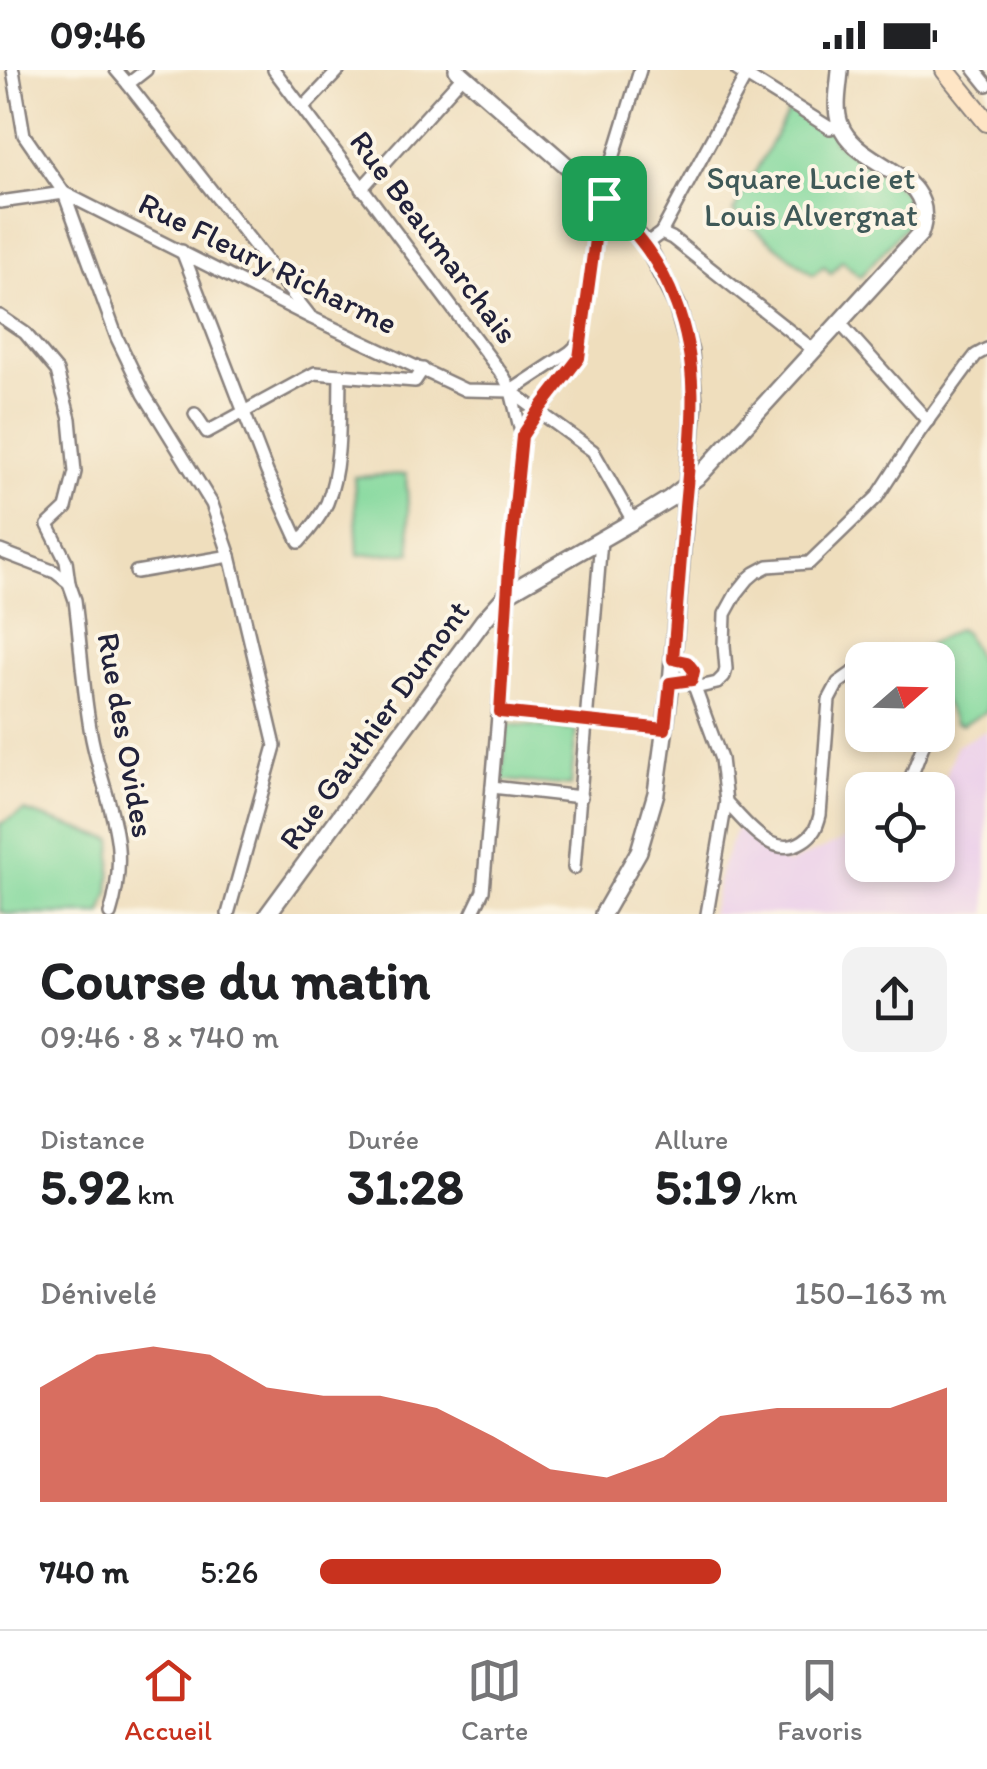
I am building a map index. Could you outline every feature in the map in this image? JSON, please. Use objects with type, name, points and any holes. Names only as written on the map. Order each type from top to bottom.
[{"type":"main road","points":[[946,70],[987,122]]},
{"type":"street","points":[[13,70],[24,134],[64,193],[117,338],[144,394],[212,504],[230,556],[276,746],[228,914]]},
{"type":"street","points":[[116,70],[312,318]]},
{"type":"street","points":[[128,84],[146,70]]},
{"type":"street","name":"Rue Beaumarchais","points":[[274,70],[504,376],[511,391]]},
{"type":"street","points":[[303,108],[338,70]]},
{"type":"street","points":[[522,436],[579,358],[596,228],[640,70]]},
{"type":"street","points":[[646,244],[662,233],[744,72],[830,128],[840,126],[836,110],[840,70]]},
{"type":"street","points":[[975,70],[987,85]]},
{"type":"street","points":[[362,188],[460,73],[604,198],[646,244],[677,305],[690,352],[694,402],[665,729],[656,793],[639,851],[602,914]]},
{"type":"street","name":"Rue Gauthier Dumont","points":[[268,914],[483,621],[508,593],[634,521],[700,475],[920,234],[924,218],[921,198],[909,184],[848,140],[840,126]]},
{"type":"street","points":[[0,214],[0,202],[64,193]]},
{"type":"street","name":"Rue Fleury Richarme","points":[[64,193],[465,390],[511,391]]},
{"type":"street","points":[[662,233],[814,351]]},
{"type":"street","points":[[182,251],[267,472],[299,542],[328,500],[338,434],[340,375]]},
{"type":"street","name":"Rue des Ovides","points":[[0,316],[25,333],[56,371],[70,419],[74,472],[66,508],[48,525],[66,561],[76,600],[92,743],[118,834],[120,867],[110,914]]},
{"type":"street","points":[[839,322],[928,421]]},
{"type":"street","points":[[511,391],[582,341]]},
{"type":"street","points":[[670,683],[716,683],[724,676],[725,615],[748,579],[768,566],[809,562],[877,498],[976,355],[987,349]]},
{"type":"street","points":[[195,414],[206,432],[315,374],[414,380],[423,369]]},
{"type":"street","points":[[511,391],[592,450],[634,521]]},
{"type":"street","points":[[472,914],[483,890],[522,436],[511,391]]},
{"type":"street","points":[[574,868],[601,540]]},
{"type":"street","points":[[0,551],[55,572],[69,583]]},
{"type":"street","points":[[136,572],[230,556]]},
{"type":"street","points":[[673,659],[691,665],[694,671],[694,684],[721,759],[726,802],[707,914]]},
{"type":"street","points":[[726,802],[769,843],[784,849],[810,837],[820,815],[829,700],[845,679]]},
{"type":"street","points":[[500,712],[665,729]]},
{"type":"street","points":[[492,787],[580,798]]},
{"type":"shaded area","points":[[987,730],[987,914],[711,914],[721,869],[737,827],[787,864],[845,839],[845,882],[955,882],[955,772],[947,772],[956,746]]},
{"type":"green space","name":"Square Lucie et Louis Alvergnat","points":[[791,107],[834,133],[833,140],[905,192],[913,218],[860,277],[842,260],[831,274],[824,266],[813,275],[733,212]]},
{"type":"green space","points":[[406,474],[411,553],[358,555],[354,477]]},
{"type":"green space","points":[[958,629],[965,633],[987,674],[987,711],[962,725],[955,723],[955,642],[933,642]]},
{"type":"green space","points":[[507,724],[576,730],[571,786],[502,780]]},
{"type":"green space","points":[[24,811],[113,840],[109,893],[102,914],[0,911],[0,824]]},
{"type":"route","points":[[604,198],[656,260],[677,305],[690,352],[694,402],[673,659],[687,662],[694,671],[692,680],[670,683],[665,729],[500,712],[522,436],[579,358],[604,198]]}]
